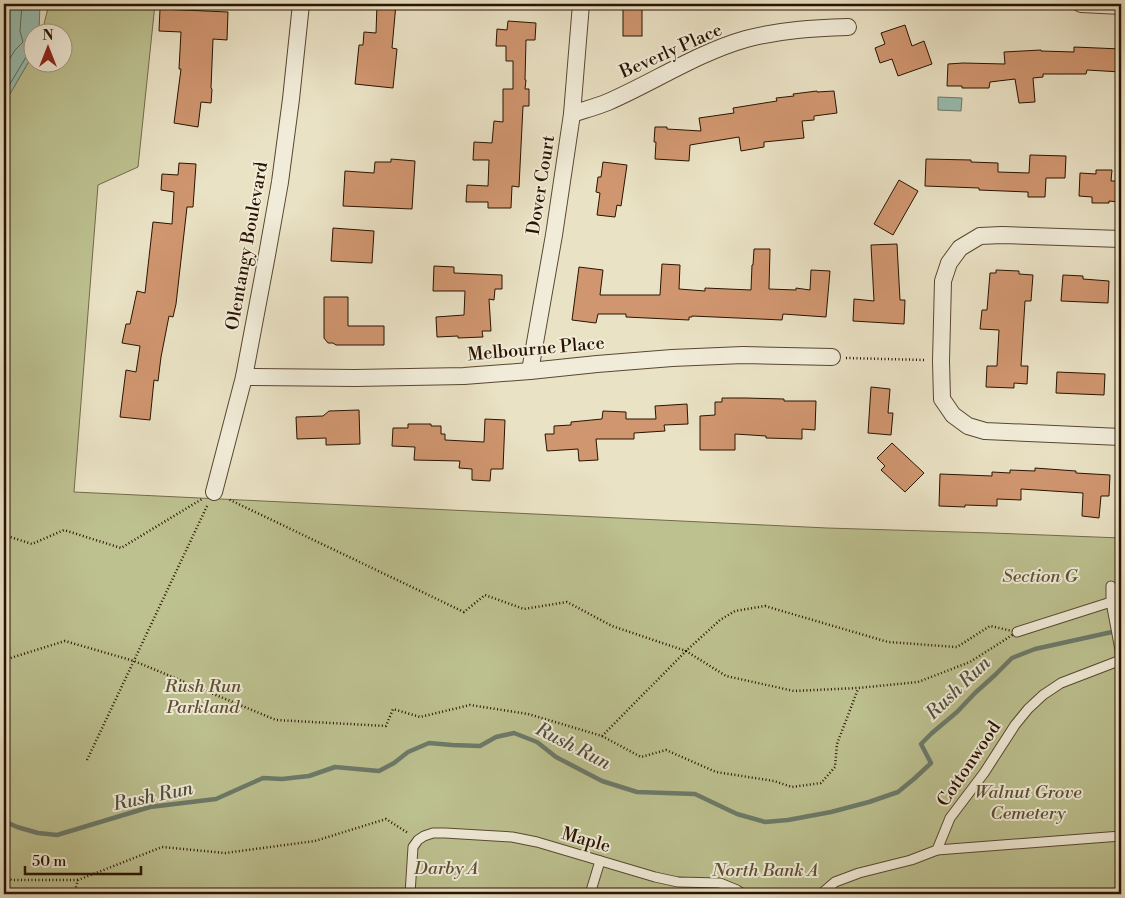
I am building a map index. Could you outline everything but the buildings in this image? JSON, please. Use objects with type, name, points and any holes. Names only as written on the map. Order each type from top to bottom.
[{"type":"street","name":"Olentangy Boulevard","points":[[214,492],[244,377],[267,255],[280,182],[301,4]]},
{"type":"street","name":"Dover Court","points":[[530,372],[554,235],[572,114],[581,4]]},
{"type":"street","points":[[1081,4],[1121,6]]},
{"type":"street","name":"Beverly Place","points":[[572,114],[607,102],[709,52],[746,39],[778,32],[848,27]]},
{"type":"street","points":[[1121,240],[1002,235],[980,236],[960,248],[949,263],[943,281],[941,361],[942,399],[953,415],[968,426],[985,431],[1121,437]]},
{"type":"street","name":"Melbourne Place","points":[[244,377],[355,378],[464,376],[708,356],[832,357]]},
{"type":"lane","points":[[1111,586],[1111,602],[1120,650],[1121,682]]},
{"type":"lane","points":[[1017,632],[1111,602]]},
{"type":"lane","name":"Cottonwood","points":[[937,850],[950,818],[1028,709],[1043,695],[1061,683],[1121,660]]},
{"type":"lane","name":"Maple","points":[[418,840],[434,833],[512,837],[537,842],[655,877],[678,882],[720,883],[743,894]]},
{"type":"lane","points":[[821,894],[835,882],[859,873],[911,860],[937,850],[1121,836]]},
{"type":"lane","points":[[410,894],[413,847],[418,840]]},
{"type":"lane","points":[[590,894],[600,861]]},
{"type":"path","points":[[832,357],[941,361]]},
{"type":"path","points":[[4,535],[32,544],[64,530],[122,548],[214,492]]},
{"type":"path","points":[[214,492],[464,612],[485,594],[524,609],[567,602],[612,626],[686,651],[726,676],[794,692],[918,682],[970,662],[1017,632]]},
{"type":"path","points":[[87,760],[214,492]]},
{"type":"path","points":[[602,736],[686,651],[720,620],[735,611],[765,606],[888,642],[957,647],[990,626],[1017,632]]},
{"type":"path","points":[[4,660],[65,641],[134,661],[276,720],[386,726],[393,709],[420,717],[470,705],[528,714],[602,736],[641,757],[666,750],[716,772],[774,781],[792,787],[820,782],[836,768],[837,744],[858,688]]},
{"type":"path","points":[[4,877],[12,880],[78,880],[162,847],[225,853],[314,841],[386,819],[418,840]]},
{"type":"path","points":[[74,894],[78,880]]},
{"type":"green space","name":"Rush Run Parkland","points":[[49,4],[155,4],[138,167],[98,185],[74,492],[827,528],[1121,538],[1121,894],[4,894],[4,104],[23,72],[72,72],[72,22],[44,22]]},
{"type":"water","points":[[4,4],[40,4],[39,22],[22,22],[23,72],[4,104]]},
{"type":"water","points":[[938,97],[962,98],[961,111],[938,110]]},
{"type":"waterway","name":"Rush Run","points":[[4,821],[38,833],[57,835],[150,807],[216,799],[263,778],[282,779],[309,776],[335,767],[379,771],[394,763],[408,752],[429,743],[480,746],[496,737],[514,733],[537,742],[556,757],[602,781],[637,792],[695,794],[737,814],[765,822],[788,820],[831,812],[898,792],[931,763],[921,744],[1012,658],[1035,649],[1121,630]]},
{"type":"park label","name":"Section G","points":[[1040,576]]},
{"type":"park label","name":"Walnut Grove Cemetery","points":[[1028,802]]},
{"type":"park label","name":"Darby A","points":[[446,868]]},
{"type":"park label","name":"North Bank A","points":[[765,870]]}]
